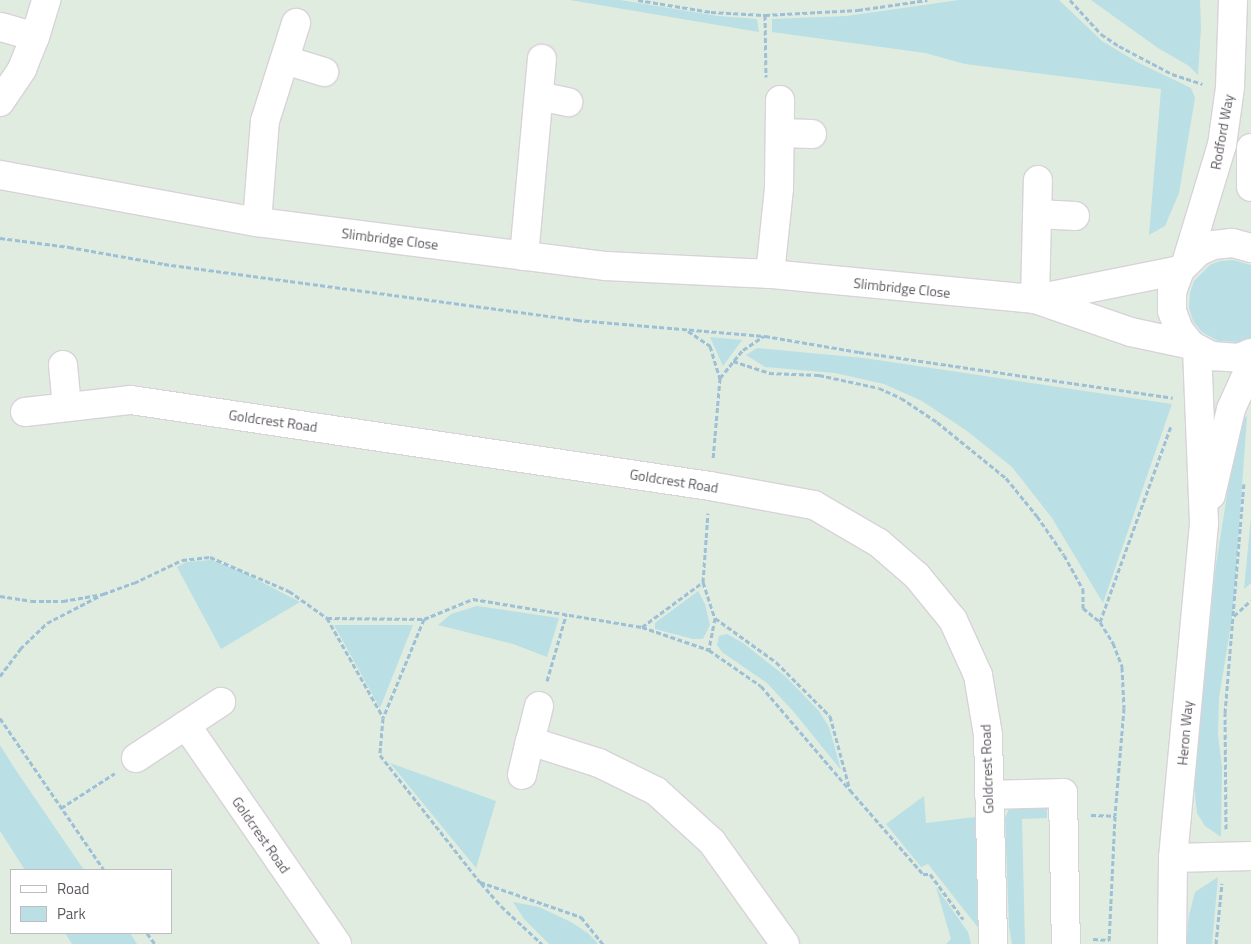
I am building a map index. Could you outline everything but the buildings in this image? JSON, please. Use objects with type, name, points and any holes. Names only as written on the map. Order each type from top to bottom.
[{"type":"street","points":[[0,102],[22,69],[36,37],[46,0]]},
{"type":"street","name":"Rodford Way","points":[[1194,347],[1179,330],[1172,311],[1172,292],[1184,265],[1222,145],[1230,87],[1233,0]]},
{"type":"street","points":[[257,222],[265,121],[296,23]]},
{"type":"street","points":[[1,27],[36,37]]},
{"type":"street","points":[[285,60],[324,72]]},
{"type":"street","points":[[524,256],[542,60]]},
{"type":"street","points":[[539,96],[568,102]]},
{"type":"street","points":[[770,274],[779,188],[780,100]]},
{"type":"street","points":[[780,133],[812,134]]},
{"type":"street","points":[[1251,148],[1251,187]]},
{"type":"street","name":"Slimbridge Close","points":[[0,176],[257,222],[606,266],[770,274],[1035,300],[1130,332],[1194,347],[1212,356],[1238,358],[1251,353]]},
{"type":"street","points":[[1035,300],[1038,180]]},
{"type":"street","points":[[1037,214],[1075,216]]},
{"type":"street","name":"Slimbridge Close","points":[[1035,300],[1184,265],[1212,245],[1232,243],[1251,248]]},
{"type":"street","name":"Heron Way","points":[[1194,347],[1204,523]]},
{"type":"street","points":[[62,365],[67,407]]},
{"type":"street","name":"Heron Way","points":[[1172,944],[1173,858],[1204,523],[1231,409],[1251,365]]},
{"type":"street","name":"Goldcrest Road","points":[[25,412],[131,400],[710,486],[814,505],[879,543],[917,576],[953,620],[978,675],[988,735],[993,944]]},
{"type":"street","points":[[136,758],[221,702]]},
{"type":"street","points":[[522,775],[539,706]]},
{"type":"street","name":"Goldcrest Road","points":[[186,725],[337,944]]},
{"type":"street","points":[[530,742],[599,763],[656,790],[712,842],[785,944]]},
{"type":"street","points":[[989,796],[1063,793],[1066,944]]},
{"type":"street","points":[[1173,858],[1251,856]]},
{"type":"path","points":[[638,0],[711,12],[765,15],[858,10],[927,0]]},
{"type":"path","points":[[1070,0],[1101,34],[1113,42],[1164,70],[1202,84]]},
{"type":"path","points":[[765,15],[766,94],[780,100]]},
{"type":"path","points":[[1201,91],[1202,74]]},
{"type":"path","points":[[0,238],[69,247],[164,264],[530,314],[688,331],[765,336],[859,352],[1175,398]]},
{"type":"path","points":[[688,331],[710,346],[720,378],[703,582],[715,618],[709,650]]},
{"type":"path","points":[[720,378],[743,350],[765,336]]},
{"type":"path","points":[[733,361],[769,373],[819,375],[879,388],[901,398],[937,422],[1006,478],[1037,516],[1064,556],[1083,589],[1083,608],[1100,622],[1113,643],[1122,667],[1124,708],[1115,816],[1109,944]]},
{"type":"path","points":[[1100,622],[1175,418]]},
{"type":"path","points":[[1227,805],[1225,713],[1244,481]]},
{"type":"path","points":[[0,676],[20,649],[47,623],[103,594],[134,583],[182,560],[210,557],[289,591],[327,618],[383,718]]},
{"type":"path","points":[[642,627],[703,582]]},
{"type":"path","points":[[0,596],[31,601],[63,601],[103,594]]},
{"type":"path","points":[[327,618],[424,619],[473,599],[642,627],[709,650],[761,686],[924,874],[930,874],[965,921]]},
{"type":"path","points":[[1234,616],[1251,600]]},
{"type":"path","points":[[539,706],[566,615]]},
{"type":"path","points":[[715,618],[776,662],[830,716],[850,790]]},
{"type":"path","points":[[424,619],[383,718],[380,755],[480,882],[501,906],[542,944]]},
{"type":"path","points":[[0,718],[103,869]]},
{"type":"path","points":[[61,808],[136,758]]},
{"type":"path","points":[[480,882],[581,917],[603,944]]},
{"type":"green space","points":[[570,0],[620,0],[718,16],[757,19],[759,32]]},
{"type":"green space","points":[[959,0],[1059,0],[1102,41],[1137,62],[1191,88],[1195,98],[1179,193],[1165,226],[1149,235],[1161,89],[965,64],[925,53],[772,32],[772,19],[847,16]]},
{"type":"green space","points":[[1091,0],[1200,0],[1201,28],[1198,75],[1189,66],[1158,48]]},
{"type":"green space","points":[[1233,260],[1251,265],[1251,338],[1239,342],[1218,341],[1202,332],[1193,321],[1189,307],[1190,293],[1194,281],[1210,265],[1220,261]]},
{"type":"green space","points":[[710,337],[742,340],[723,366]]},
{"type":"green space","points":[[757,348],[864,358],[1172,404],[1103,603],[1052,518],[1012,467],[967,431],[922,401],[884,384],[835,373],[765,367],[746,355]]},
{"type":"green space","points":[[1244,416],[1247,417],[1233,611],[1219,698],[1218,734],[1222,767],[1221,837],[1205,826],[1197,813],[1194,784],[1215,571],[1228,489]]},
{"type":"green space","points":[[1251,517],[1251,583],[1244,589]]},
{"type":"green space","points":[[211,560],[242,572],[300,602],[221,649],[177,567],[186,562]]},
{"type":"green space","points":[[698,591],[705,604],[710,625],[703,639],[693,639],[655,629],[655,623]]},
{"type":"green space","points":[[477,606],[559,618],[547,657],[513,644],[438,625],[451,614]]},
{"type":"green space","points":[[334,625],[413,625],[380,708]]},
{"type":"green space","points":[[727,634],[743,643],[785,676],[819,711],[829,727],[841,770],[793,711],[767,683],[722,652],[717,645],[719,636]]},
{"type":"green space","points":[[0,745],[83,869],[24,869],[0,831]]},
{"type":"green space","points":[[390,763],[496,801],[476,868]]},
{"type":"green space","points":[[924,796],[926,823],[975,817],[980,930],[928,864],[921,867],[886,824]]},
{"type":"green space","points":[[1024,806],[1047,807],[1047,818],[1022,819],[1025,944],[1012,944],[1009,927],[1005,818],[1009,809]]},
{"type":"green space","points":[[1218,877],[1212,944],[1186,944],[1189,915],[1195,892]]},
{"type":"green space","points":[[936,887],[968,932],[971,944],[946,944],[951,939]]},
{"type":"green space","points":[[513,902],[539,907],[571,922],[589,934],[598,944],[549,944],[524,919]]},
{"type":"green space","points":[[66,934],[131,934],[137,944],[72,944]]}]
